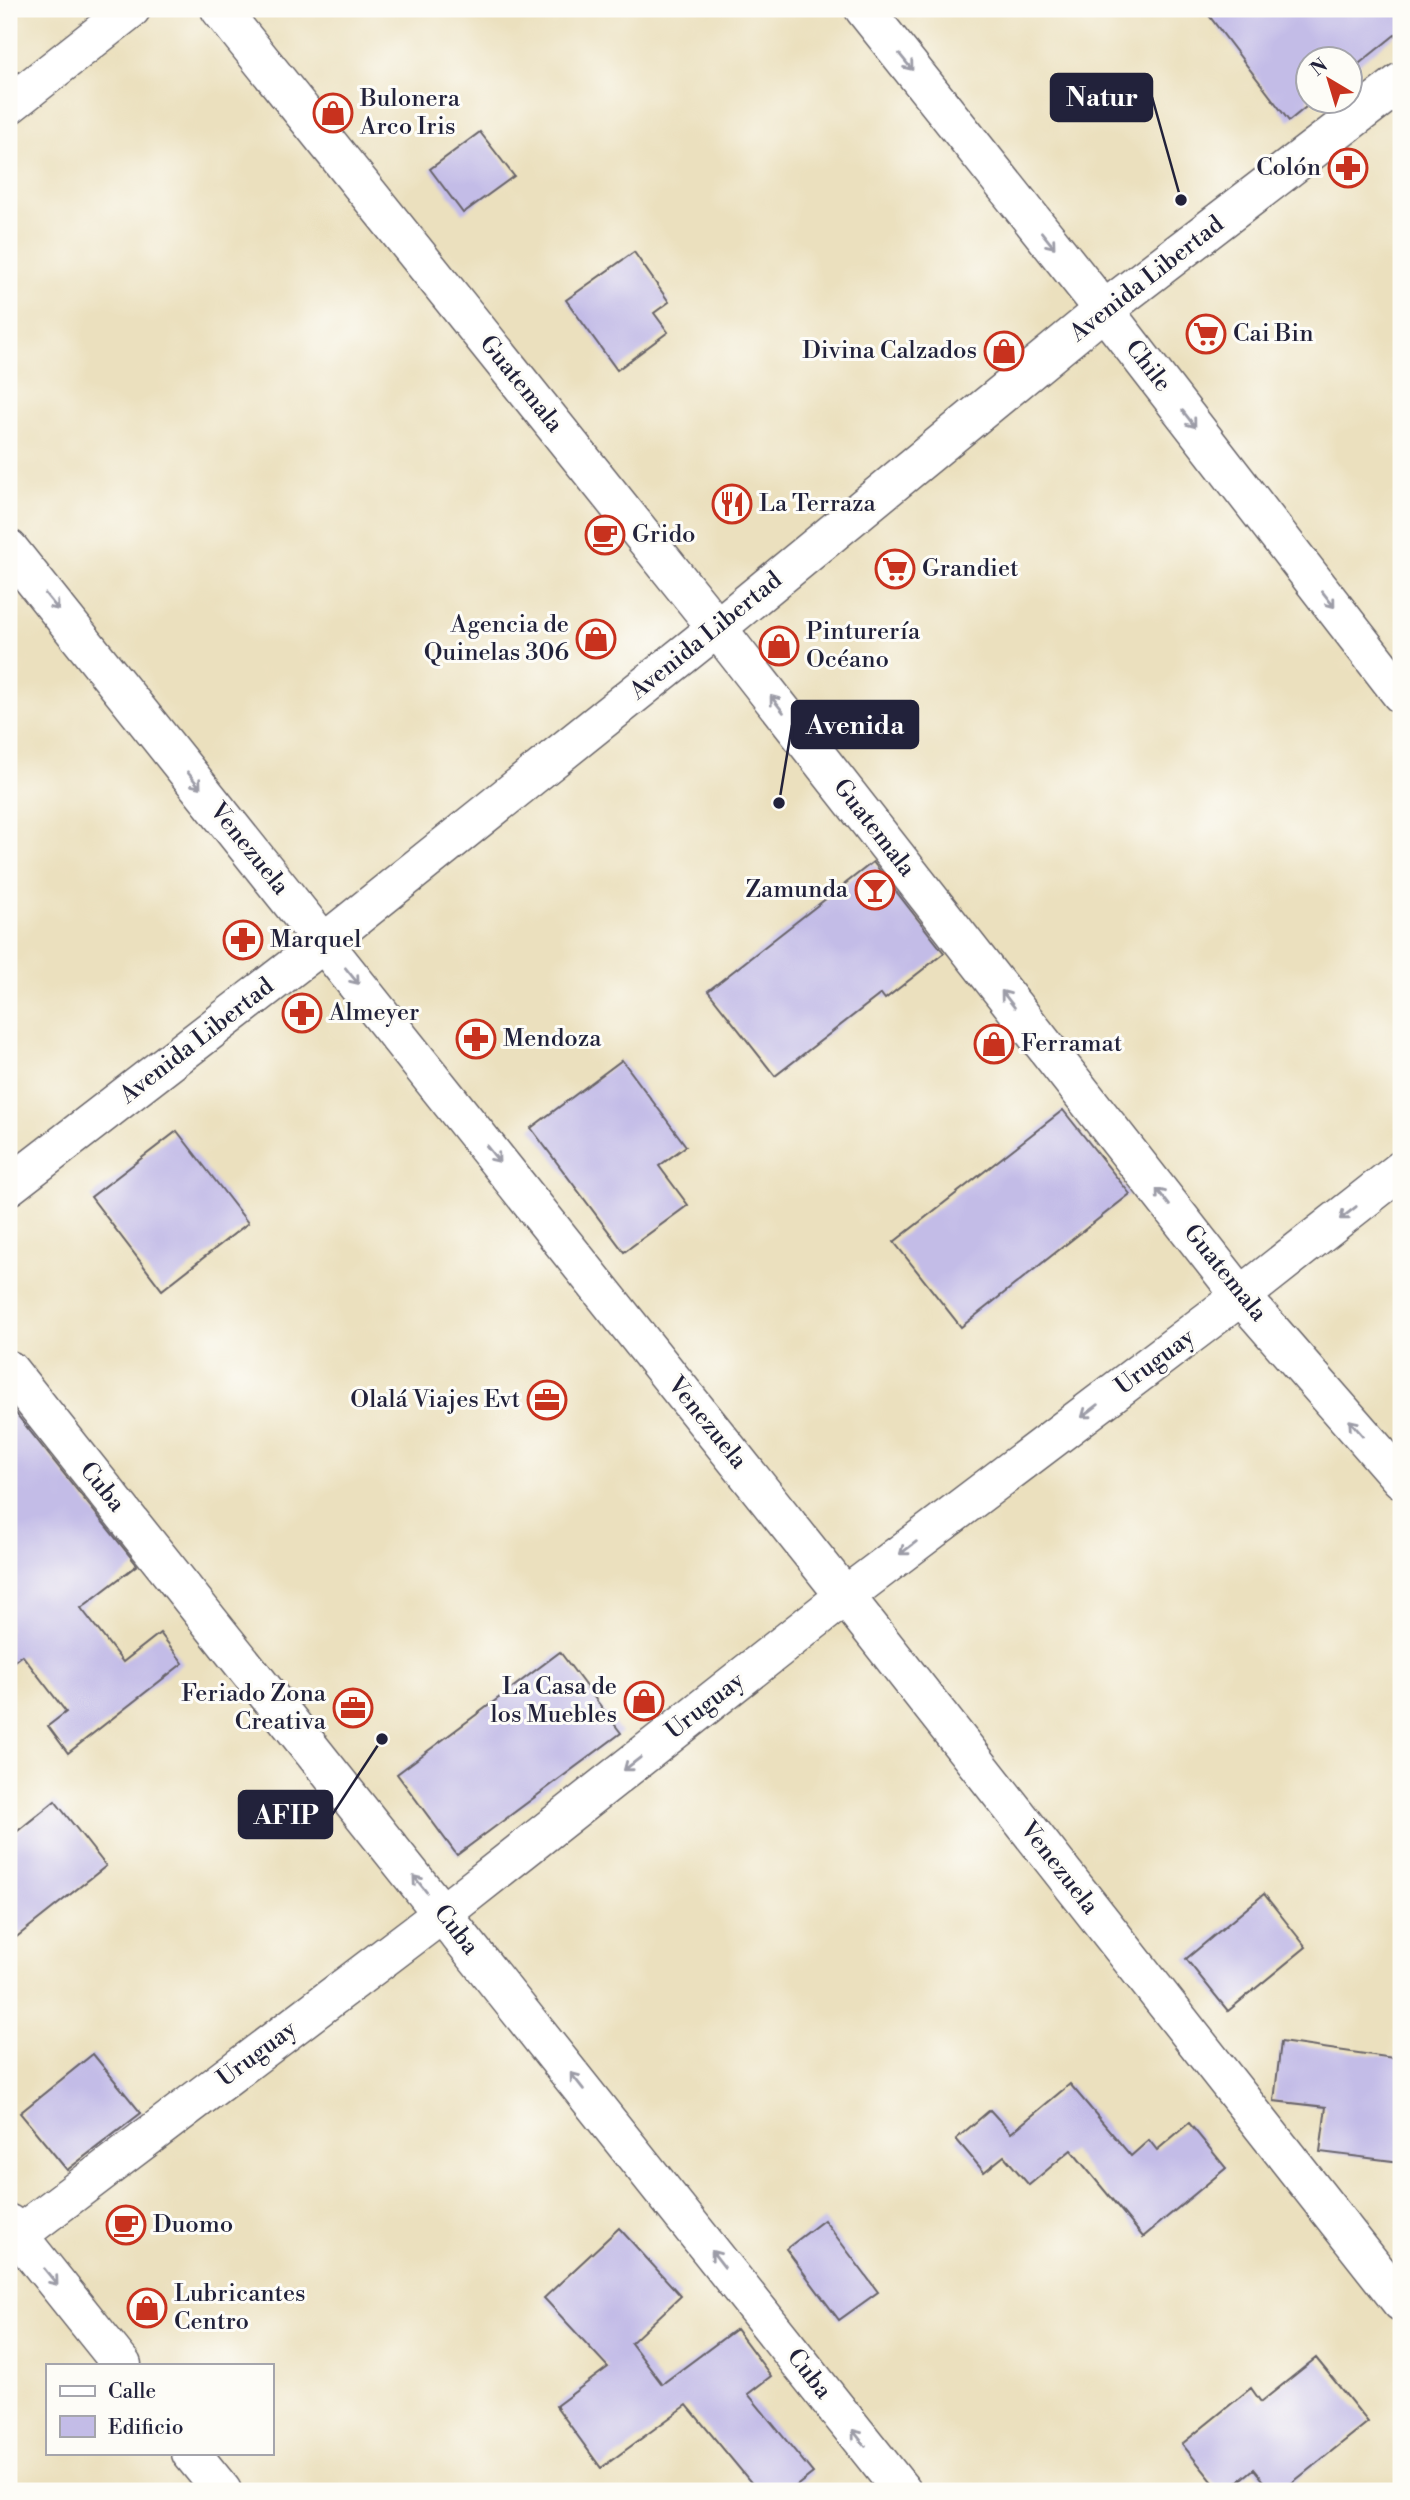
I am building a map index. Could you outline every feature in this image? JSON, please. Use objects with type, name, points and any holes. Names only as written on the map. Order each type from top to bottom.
[{"type":"street","points":[[9,105],[131,9]]},
{"type":"street","name":"Guatemala","points":[[220,9],[717,628],[1241,1296],[1401,1479]]},
{"type":"street","name":"Chile","points":[[864,9],[1104,310],[1401,694]]},
{"type":"street","name":"Avenida Libertad","points":[[9,1186],[325,943],[717,628],[1104,310],[1401,82]]},
{"type":"street","name":"Venezuela","points":[[9,549],[845,1596],[1401,2301]]},
{"type":"street","name":"Uruguay","points":[[12,2234],[443,1913],[845,1596],[1241,1296],[1401,1170]]},
{"type":"street","name":"Cuba","points":[[9,1370],[902,2491]]},
{"type":"street","points":[[12,2234],[121,2364]]},
{"type":"street","points":[[192,2454],[222,2491]]},
{"type":"building","points":[[1204,9],[1401,9],[1401,30],[1364,60],[1364,46],[1294,46],[1295,116],[1289,121]]},
{"type":"building","points":[[480,132],[514,176],[463,213],[430,169]]},
{"type":"building","points":[[634,252],[669,302],[654,313],[668,332],[617,370],[566,300]]},
{"type":"building","points":[[873,862],[944,953],[885,999],[881,994],[775,1076],[708,991]]},
{"type":"building","points":[[622,1060],[686,1146],[659,1166],[688,1205],[624,1252],[531,1128]]},
{"type":"building","points":[[1063,1110],[1130,1194],[961,1327],[894,1242]]},
{"type":"building","points":[[177,1131],[248,1223],[162,1290],[91,1197]]},
{"type":"building","points":[[9,1405],[137,1565],[81,1608],[123,1662],[160,1633],[183,1663],[68,1753],[48,1726],[66,1712],[22,1655],[9,1665]]},
{"type":"building","points":[[560,1652],[621,1733],[457,1855],[397,1774]]},
{"type":"building","points":[[55,1801],[106,1866],[9,1943],[9,1838]]},
{"type":"building","points":[[1264,1894],[1306,1947],[1228,2011],[1186,1959]]},
{"type":"building","points":[[1281,2042],[1401,2059],[1401,2162],[1320,2152],[1326,2107],[1274,2101]]},
{"type":"building","points":[[93,2054],[141,2113],[67,2170],[20,2113]]},
{"type":"building","points":[[1070,2084],[1131,2156],[1149,2140],[1157,2150],[1189,2123],[1226,2168],[1143,2237],[1071,2150],[1029,2185],[1004,2156],[984,2172],[956,2139],[990,2110],[1011,2133]]},
{"type":"building","points":[[824,2220],[878,2292],[839,2320],[786,2249]]},
{"type":"building","points":[[619,2228],[681,2296],[631,2343],[662,2384],[736,2329],[771,2376],[748,2394],[813,2473],[790,2491],[758,2491],[687,2405],[601,2468],[556,2406],[608,2367],[544,2298]]},
{"type":"building","points":[[1316,2358],[1368,2422],[1282,2491],[1272,2491],[1254,2469],[1227,2491],[1220,2491],[1182,2444],[1251,2388],[1261,2402]]},
{"type":"place","name":"Bulonera Arco Iris","points":[[333,113]]},
{"type":"place","name":"Colón","points":[[1348,168]]},
{"type":"place","name":"Natur","points":[[1181,200]]},
{"type":"place","name":"Cai Bin","points":[[1206,334]]},
{"type":"place","name":"Divina Calzados","points":[[1004,351]]},
{"type":"place","name":"La Terraza","points":[[732,504]]},
{"type":"place","name":"Grido","points":[[605,535]]},
{"type":"place","name":"Grandiet","points":[[895,569]]},
{"type":"place","name":"Agencia de Quinelas 306","points":[[596,639]]},
{"type":"place","name":"Pinturería Océano","points":[[779,646]]},
{"type":"place","name":"Avenida","points":[[779,803]]},
{"type":"place","name":"Zamunda","points":[[875,890]]},
{"type":"place","name":"Marquel","points":[[243,940]]},
{"type":"place","name":"Almeyer","points":[[302,1013]]},
{"type":"place","name":"Mendoza","points":[[476,1039]]},
{"type":"place","name":"Ferramat","points":[[994,1044]]},
{"type":"place","name":"Olalá Viajes Evt","points":[[547,1400]]},
{"type":"place","name":"La Casa de los Muebles","points":[[644,1701]]},
{"type":"place","name":"Feriado Zona Creativa","points":[[353,1708]]},
{"type":"place","name":"AFIP","points":[[382,1739]]},
{"type":"place","name":"Duomo","points":[[126,2225]]},
{"type":"place","name":"Lubricantes Centro","points":[[147,2308]]}]
